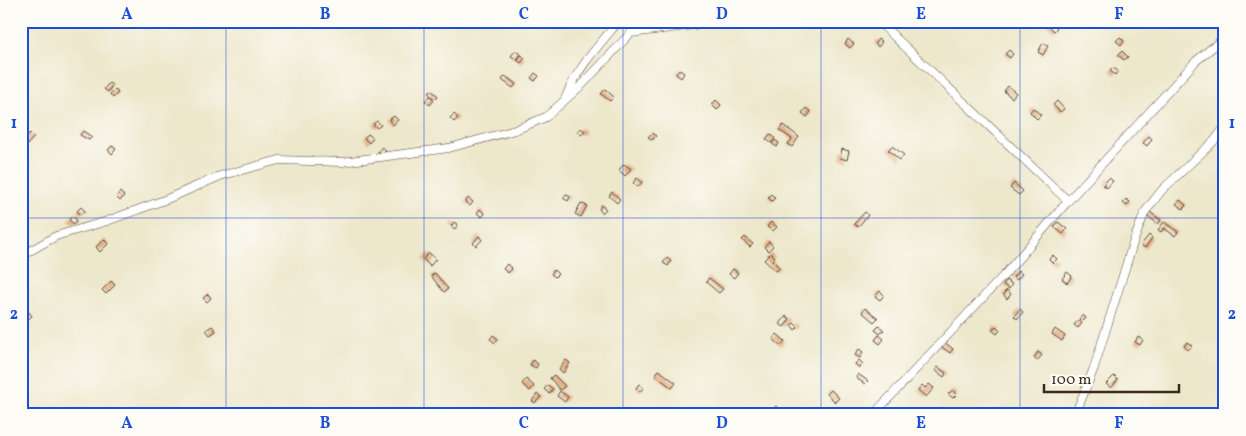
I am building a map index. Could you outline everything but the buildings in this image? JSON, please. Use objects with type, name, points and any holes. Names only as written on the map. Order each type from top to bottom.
[{"type":"street","points":[[564,101],[572,81],[582,64],[619,21]]},
{"type":"street","points":[[21,256],[56,236],[107,221],[167,199],[220,176],[279,160],[342,162],[449,148],[515,130],[546,117],[598,69],[642,21]]},
{"type":"street","points":[[631,33],[726,21]]},
{"type":"street","points":[[878,21],[1068,201]]},
{"type":"street","points":[[874,415],[1006,273],[1068,201],[1196,61],[1225,37]]},
{"type":"street","points":[[1075,415],[1094,368],[1134,240],[1145,212],[1162,190],[1214,141],[1225,127]]}]
